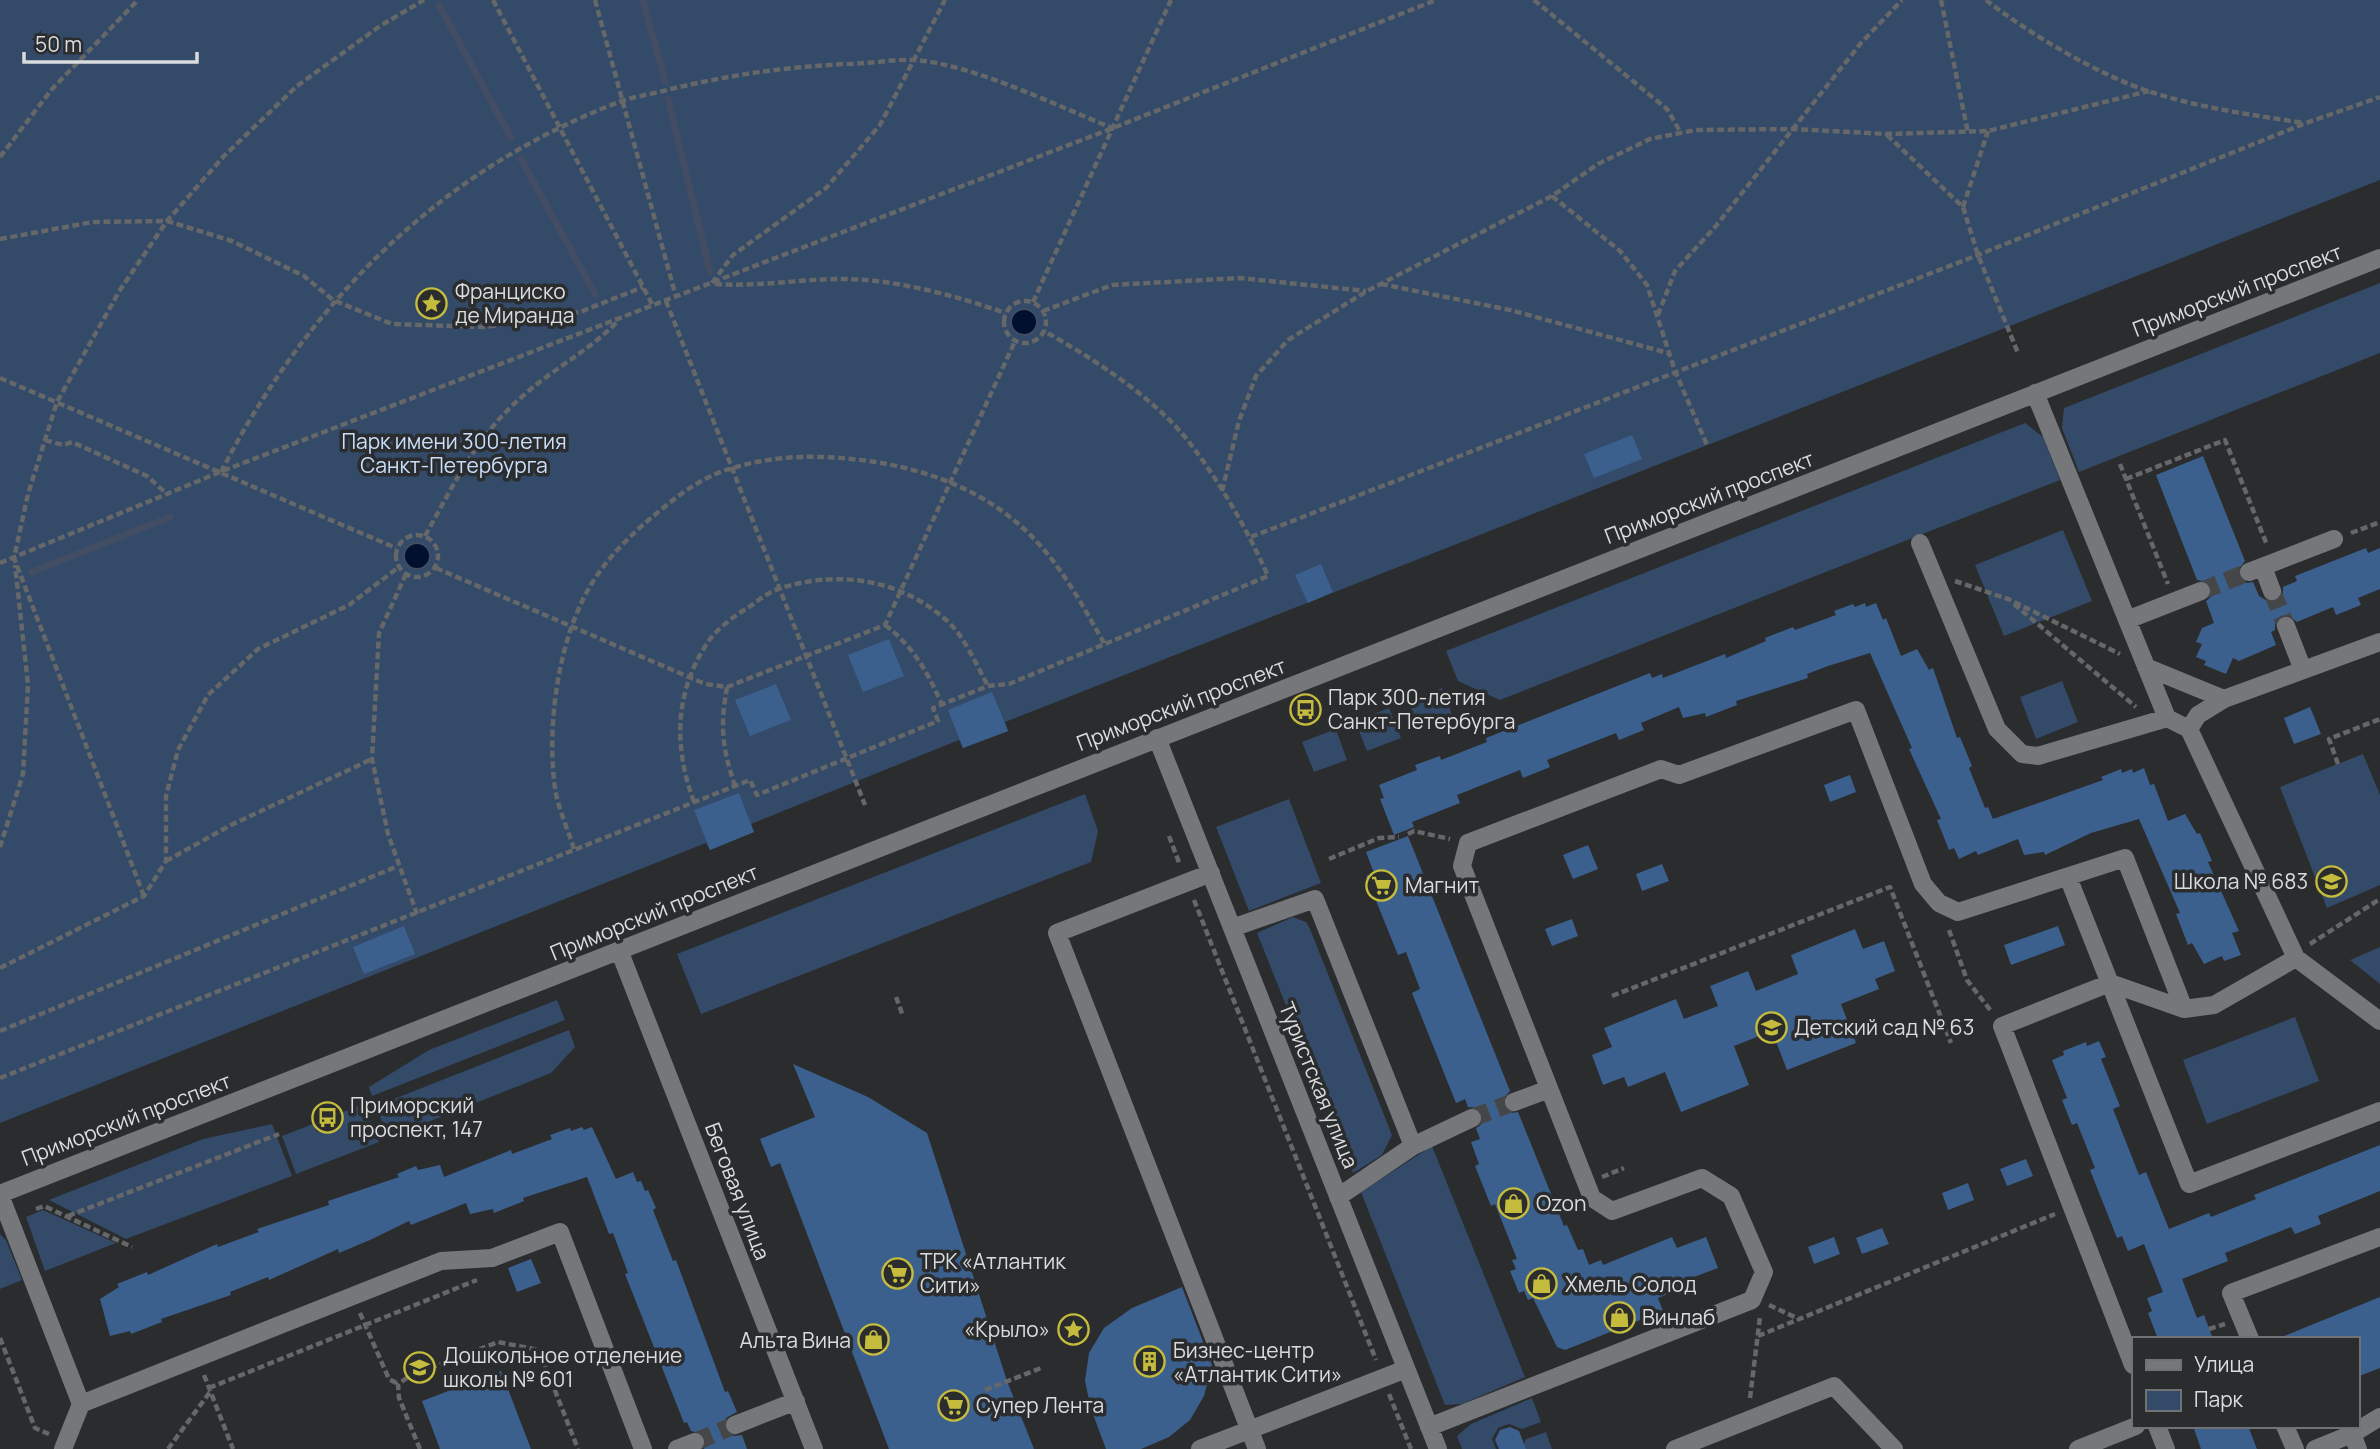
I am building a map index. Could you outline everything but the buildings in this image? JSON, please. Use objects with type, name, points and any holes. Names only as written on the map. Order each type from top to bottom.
[{"type":"street","name":"Приморский проспект","points":[[0,1194],[2380,258]]},
{"type":"street","points":[[2035,393],[2167,718],[2189,729],[2296,958],[2380,1021]]},
{"type":"street","points":[[2272,591],[2262,567],[2334,539]]},
{"type":"street","points":[[1920,543],[1997,729],[2022,754],[2038,756],[2167,718]]},
{"type":"street","points":[[2127,620],[2202,591]]},
{"type":"street","points":[[2286,626],[2303,670]]},
{"type":"street","points":[[2189,729],[2198,715],[2224,699],[2380,642]]},
{"type":"street","points":[[2146,667],[2224,699]]},
{"type":"street","points":[[1429,1427],[1752,1300],[1759,1296],[1764,1272],[1731,1196],[1702,1178],[1612,1211],[1592,1198],[1462,866],[1468,843],[1661,769],[1679,775],[1856,710],[1923,884],[1939,903],[1958,912],[2125,858],[2184,1009]]},
{"type":"street","name":"Туристская улица","points":[[1157,738],[1438,1449]]},
{"type":"street","points":[[1210,873],[1057,933],[1257,1449]]},
{"type":"street","points":[[2068,877],[2189,1184],[2380,1111]]},
{"type":"street","points":[[1232,928],[1315,899],[1413,1146]]},
{"type":"street","name":"Беговая улица","points":[[619,950],[814,1449]]},
{"type":"street","points":[[2132,1362],[2002,1026],[2110,983],[2184,1009],[2214,1004],[2296,958]]},
{"type":"street","points":[[1514,1102],[1549,1089]]},
{"type":"street","points":[[1338,1197],[1413,1146],[1472,1118]]},
{"type":"street","points":[[0,1194],[81,1405],[64,1446]]},
{"type":"street","points":[[81,1405],[441,1261],[492,1258],[560,1232],[643,1449]]},
{"type":"street","points":[[2249,1337],[2231,1293],[2380,1237]]},
{"type":"street","points":[[1200,1449],[1406,1369]]},
{"type":"street","points":[[1675,1449],[1834,1386],[1894,1449]]},
{"type":"street","points":[[735,1426],[796,1401]]},
{"type":"street","points":[[2315,1449],[2355,1441],[2380,1417]]},
{"type":"street","points":[[2078,1449],[2132,1428]]},
{"type":"street","points":[[2158,1428],[2166,1449]]},
{"type":"street","points":[[2286,1428],[2295,1449]]},
{"type":"street","points":[[677,1449],[695,1442]]},
{"type":"path","points":[[0,158],[52,89],[138,0]]},
{"type":"path","points":[[0,847],[23,774],[28,685],[14,558],[28,494],[57,402],[121,290],[167,221],[224,156],[296,86],[380,26],[424,0]]},
{"type":"path","points":[[493,0],[562,127],[653,306]]},
{"type":"path","points":[[596,0],[621,102],[676,297]]},
{"type":"path","points":[[711,284],[733,255],[826,188],[880,125],[946,0]]},
{"type":"path","points":[[1033,302],[1171,0]]},
{"type":"path","points":[[0,563],[220,472],[1113,128],[1436,0]]},
{"type":"path","points":[[1534,0],[1667,108],[1681,133]]},
{"type":"path","points":[[1658,315],[1675,271],[1794,129],[1861,43],[1902,0]]},
{"type":"path","points":[[1941,0],[1969,133]]},
{"type":"path","points":[[1986,0],[2088,64],[2149,91],[2217,109],[2306,123]]},
{"type":"path","points":[[220,472],[248,418],[333,300],[454,190],[510,154],[562,127],[621,102],[721,77],[789,66],[916,60],[975,75],[1113,128]]},
{"type":"path","points":[[1222,492],[1239,421],[1256,376],[1288,340],[1367,291],[1552,196],[1598,164],[1650,139],[1681,133],[1794,129],[1886,134],[1969,133],[1988,131],[2149,91]]},
{"type":"path","points":[[1251,537],[1978,256],[2306,123],[2380,97]]},
{"type":"path","points":[[1963,207],[1988,131]]},
{"type":"path","points":[[1886,134],[1963,207],[1978,256],[2018,353]]},
{"type":"path","points":[[1552,196],[1620,251],[1647,285],[1675,372],[1707,445]]},
{"type":"path","points":[[0,239],[93,222],[167,221],[232,241],[304,276],[333,300],[392,324],[486,327],[580,312],[643,287]]},
{"type":"path","points":[[1043,311],[1112,285],[1240,278],[1367,291]]},
{"type":"path","points":[[711,284],[749,286],[845,279],[914,288],[978,303],[1005,313]]},
{"type":"path","points":[[1380,284],[1510,310],[1669,353]]},
{"type":"path","points":[[666,301],[865,804]]},
{"type":"path","points":[[1017,301],[1033,302],[1043,311],[1046,326],[1032,342],[1016,341],[1004,329],[1005,313],[1017,301]]},
{"type":"path","points":[[425,536],[474,447],[524,394],[595,345],[621,318]]},
{"type":"path","points":[[0,1079],[750,780],[757,795],[938,721],[933,708],[942,704],[988,686],[1009,684],[1268,576],[1251,537],[1188,440],[1146,401],[1085,354],[1044,331]]},
{"type":"path","points":[[436,568],[705,684],[727,687],[885,625],[1016,341]]},
{"type":"path","points":[[0,378],[396,548]]},
{"type":"path","points":[[45,440],[63,445],[72,442],[146,476],[168,495]]},
{"type":"path","points":[[2126,479],[2225,440],[2262,567]]},
{"type":"path","points":[[574,849],[555,790],[551,731],[560,673],[572,627],[597,575],[635,532],[687,488],[732,468],[794,455],[849,458],[901,465],[951,481],[995,507],[1036,540],[1066,577],[1104,643]]},
{"type":"path","points":[[2120,464],[2175,601]]},
{"type":"path","points":[[2334,539],[2380,522]]},
{"type":"path","points":[[396,548],[410,535],[425,536],[438,548],[436,568]]},
{"type":"path","points":[[396,548],[399,567],[406,574],[413,577],[424,576],[436,568]]},
{"type":"path","points":[[14,558],[144,895]]},
{"type":"path","points":[[1929,564],[1952,580],[2008,599],[2146,667]]},
{"type":"path","points":[[166,861],[166,796],[178,750],[208,695],[258,649],[349,605],[399,567]]},
{"type":"path","points":[[406,574],[379,633],[372,759],[388,834],[417,914]]},
{"type":"path","points":[[694,802],[679,749],[681,710],[690,677],[707,643],[736,615],[779,588],[832,578],[870,580],[901,591],[921,601],[948,621],[988,686]]},
{"type":"path","points":[[2008,599],[2137,708],[2167,718]]},
{"type":"path","points":[[885,625],[913,650],[942,704]]},
{"type":"path","points":[[727,687],[720,724],[724,753],[735,786]]},
{"type":"path","points":[[2338,764],[2329,739],[2380,719]]},
{"type":"path","points":[[0,968],[144,895],[166,861],[231,825],[372,759]]},
{"type":"path","points":[[1408,834],[1414,831],[1468,843]]},
{"type":"path","points":[[1169,836],[1411,1449]]},
{"type":"path","points":[[1329,859],[1379,838],[1399,837]]},
{"type":"path","points":[[0,1031],[398,866]]},
{"type":"path","points":[[1612,996],[1890,887],[1951,1043]]},
{"type":"path","points":[[2296,958],[2308,945],[2380,899]]},
{"type":"path","points":[[1939,903],[1968,980],[2002,1026]]},
{"type":"path","points":[[896,997],[903,1016]]},
{"type":"path","points":[[68,1216],[279,1134]]},
{"type":"path","points":[[36,1209],[44,1206],[132,1247]]},
{"type":"path","points":[[1758,1336],[2072,1207]]},
{"type":"path","points":[[168,1449],[209,1390],[485,1277]]},
{"type":"path","points":[[352,1296],[389,1379],[398,1384]]},
{"type":"path","points":[[1747,1420],[1758,1336],[1759,1296],[1799,1319]]},
{"type":"path","points":[[2209,1329],[2220,1326]]},
{"type":"path","points":[[0,1338],[35,1428],[64,1446]]},
{"type":"path","points":[[398,1384],[410,1376],[498,1342],[540,1350],[578,1449]]},
{"type":"path","points":[[197,1358],[232,1446],[226,1449]]},
{"type":"path","points":[[985,1390],[1041,1368]]},
{"type":"path","points":[[398,1384],[399,1398],[420,1449]]},
{"type":"green space","name":"Парк имени 300-летия Санкт-Петербурга","points":[[0,0],[2380,0],[2380,180],[1005,722],[1008,731],[963,748],[959,740],[751,824],[754,832],[710,850],[706,843],[0,1123]]},
{"type":"green space","points":[[2380,283],[2380,353],[2079,472],[2062,428],[2064,408]]},
{"type":"green space","points":[[2025,423],[2043,437],[2060,480],[1500,700],[1458,681],[1446,651]]},
{"type":"green space","points":[[2063,530],[2092,601],[2004,636],[1975,565]]},
{"type":"green space","points":[[2062,681],[2078,722],[2036,739],[2020,697]]},
{"type":"green space","points":[[1442,688],[1453,717],[1419,730],[1408,701]]},
{"type":"green space","points":[[1389,708],[1401,738],[1367,751],[1355,721]]},
{"type":"green space","points":[[1336,729],[1347,760],[1314,772],[1302,742]]},
{"type":"green space","points":[[2363,754],[2380,795],[2380,885],[2327,908],[2280,787]]},
{"type":"green space","points":[[1085,794],[1098,831],[1091,862],[701,1014],[677,954]]},
{"type":"green space","points":[[1289,799],[1321,883],[1249,911],[1216,827]]},
{"type":"green space","points":[[1293,917],[1306,922],[1310,929],[1392,1135],[1382,1155],[1353,1173],[1257,933]]},
{"type":"green space","points":[[2380,947],[2380,984],[2350,960]]},
{"type":"green space","points":[[557,1000],[565,1020],[372,1096],[369,1087],[429,1050]]},
{"type":"green space","points":[[2295,1017],[2319,1081],[2207,1124],[2183,1060]]},
{"type":"green space","points":[[569,1030],[575,1047],[551,1073],[388,1138],[376,1106]]},
{"type":"green space","points":[[364,1104],[379,1142],[296,1174],[282,1136],[313,1124],[317,1132],[341,1123],[338,1114]]},
{"type":"green space","points":[[272,1124],[292,1176],[126,1239],[49,1200],[203,1139]]},
{"type":"green space","points":[[1432,1146],[1525,1377],[1462,1404],[1445,1405],[1361,1192]]},
{"type":"green space","points":[[43,1210],[116,1243],[45,1271],[26,1217]]},
{"type":"green space","points":[[0,1234],[6,1240],[22,1280],[0,1289]]},
{"type":"green space","points":[[1532,1398],[1541,1422],[1522,1429],[1509,1424],[1498,1428],[1492,1439],[1496,1449],[1462,1449],[1457,1436],[1471,1424]]},
{"type":"green space","points":[[1546,1432],[1552,1449],[1522,1449],[1526,1439]]},
{"type":"shaded area","points":[[1024,309],[1033,313],[1037,322],[1033,331],[1024,335],[1015,331],[1011,322],[1015,313]]},
{"type":"shaded area","points":[[417,543],[426,547],[430,556],[426,565],[417,569],[408,565],[404,556],[408,547]]},
{"type":"waterway","points":[[643,0],[665,81]]},
{"type":"waterway","points":[[439,5],[511,138]]},
{"type":"waterway","points":[[668,99],[710,272]]},
{"type":"waterway","points":[[521,159],[595,294]]},
{"type":"waterway","points":[[32,572],[170,517]]},
{"type":"tunnel","points":[[2201,591],[2249,572]]},
{"type":"tunnel","points":[[2272,591],[2286,626]]},
{"type":"tunnel","points":[[1472,1118],[1514,1102]]},
{"type":"tunnel","points":[[695,1442],[735,1425]]},
{"type":"place","name":"Франциско де Миранда","points":[[432,303]]},
{"type":"place","name":"Парк 300-летия Санкт-Петербурга","points":[[1305,709]]},
{"type":"place","name":"Школа № 683","points":[[2331,881]]},
{"type":"place","name":"Магнит","points":[[1382,885]]},
{"type":"place","name":"Детский сад № 63","points":[[1771,1027]]},
{"type":"place","name":"Приморский проспект, 147","points":[[327,1117]]},
{"type":"place","name":"Ozon","points":[[1513,1203]]},
{"type":"place","name":"ТРК «Атлантик Сити»","points":[[897,1273]]},
{"type":"place","name":"Хмель Солод","points":[[1542,1284]]},
{"type":"place","name":"Винлаб","points":[[1619,1317]]},
{"type":"place","name":"«Крыло»","points":[[1073,1329]]},
{"type":"place","name":"Альта Вина","points":[[874,1340]]},
{"type":"place","name":"Бизнес-центр «Атлантик Сити»","points":[[1150,1362]]},
{"type":"place","name":"Дошкольное отделение школы № 601","points":[[420,1367]]},
{"type":"place","name":"Супер Лента","points":[[953,1405]]}]
